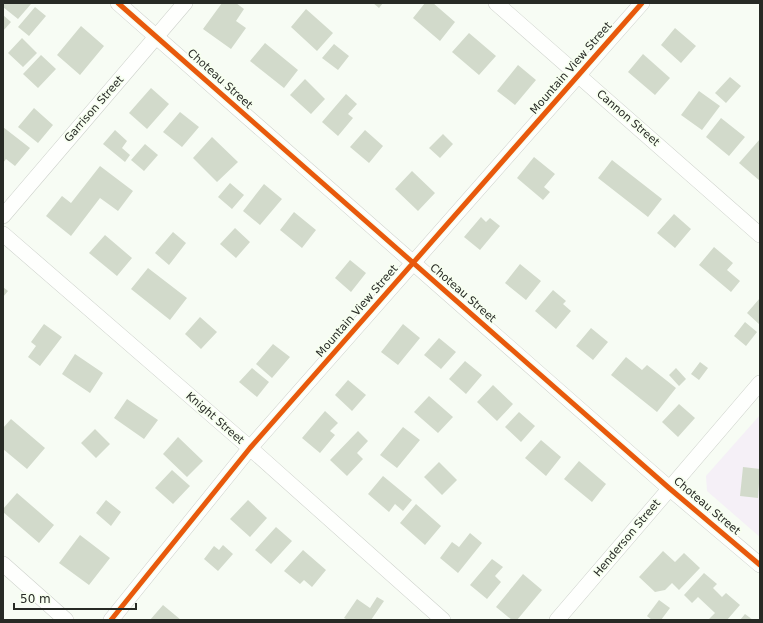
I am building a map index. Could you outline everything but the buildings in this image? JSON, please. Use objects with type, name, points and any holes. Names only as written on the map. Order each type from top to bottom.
[{"type":"street","name":"Choteau Street","points":[[118,3],[669,488],[760,565]]},
{"type":"street","name":"Garrison Street","points":[[3,216],[185,3]]},
{"type":"street","name":"Cannon Street","points":[[496,3],[760,235]]},
{"type":"street","name":"Mountain View Street","points":[[111,620],[250,448],[412,262],[642,3]]},
{"type":"street","name":"Knight Street","points":[[3,234],[250,448],[443,620]]},
{"type":"street","name":"Henderson Street","points":[[557,620],[760,383]]},
{"type":"street","points":[[3,564],[66,620]]},
{"type":"shaded area","points":[[760,415],[760,537],[707,491],[706,476]]},
{"type":"cycle path","points":[[118,3],[669,488],[760,565]]},
{"type":"cycle path","points":[[111,620],[250,448],[642,3]]}]
